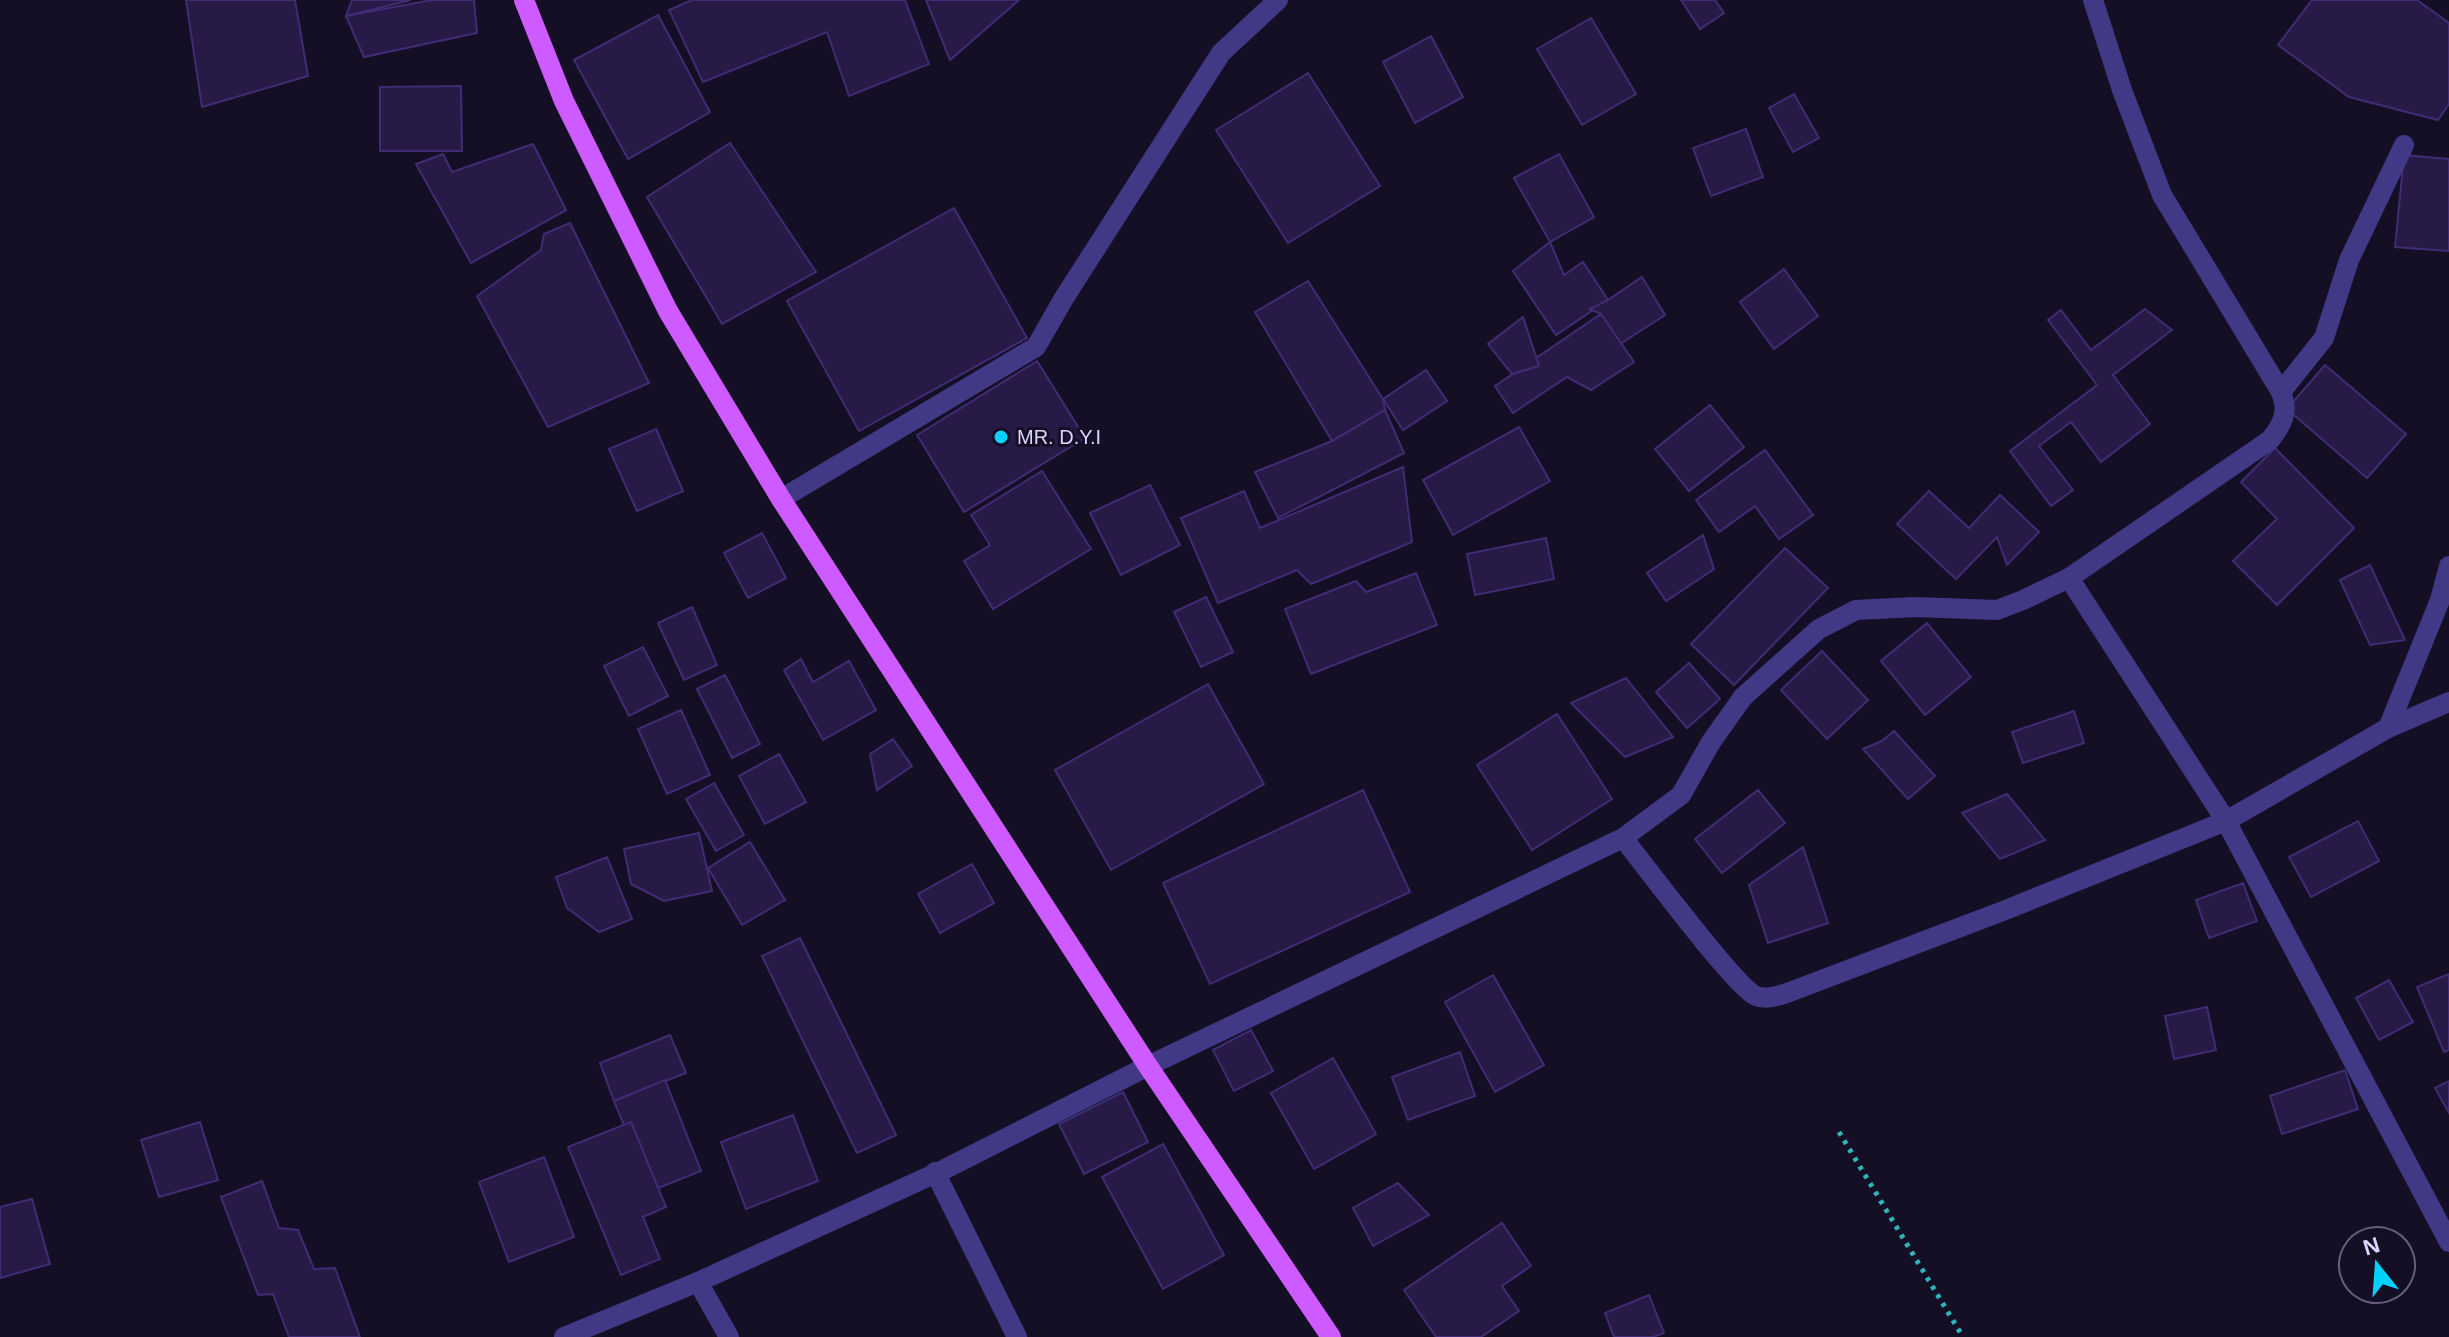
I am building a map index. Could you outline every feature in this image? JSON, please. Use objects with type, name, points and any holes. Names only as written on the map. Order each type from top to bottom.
[{"type":"main road","points":[[524,0],[564,101],[668,311],[781,499],[1148,1066],[1331,1337]]},
{"type":"street","points":[[781,499],[1036,347],[1221,53],[1278,0]]},
{"type":"street","points":[[564,1337],[698,1282],[935,1172],[1623,838],[1681,795],[1711,742],[1743,697],[1819,629],[1856,610],[1915,607],[1997,610],[2069,578],[2270,440],[2281,428],[2286,412],[2281,392],[2162,195],[2122,90],[2093,0]]},
{"type":"street","points":[[2281,392],[2324,338],[2349,260],[2404,145]]},
{"type":"street","points":[[2388,728],[2440,600],[2449,566]]},
{"type":"street","points":[[2069,578],[2226,821],[2449,1242]]},
{"type":"street","points":[[1623,838],[1734,975],[1755,996],[1771,997],[2003,911],[2226,821],[2388,728],[2449,702]]},
{"type":"street","points":[[935,1172],[1017,1337]]},
{"type":"street","points":[[698,1282],[729,1337]]},
{"type":"path","points":[[1839,1132],[1963,1337]]},
{"type":"building","points":[[186,0],[295,0],[308,76],[202,107]]},
{"type":"building","points":[[352,0],[411,0],[346,16]]},
{"type":"building","points":[[432,0],[474,0],[477,33],[364,57],[346,16]]},
{"type":"building","points":[[692,0],[905,0],[929,64],[849,96],[827,32],[703,82],[669,10]]},
{"type":"building","points":[[926,0],[1019,0],[950,60]]},
{"type":"building","points":[[1681,0],[1715,0],[1724,13],[1700,29]]},
{"type":"building","points":[[2312,0],[2417,0],[2449,23],[2449,104],[2438,120],[2349,97],[2278,45]]},
{"type":"building","points":[[658,15],[710,112],[628,159],[574,60]]},
{"type":"building","points":[[1591,18],[1636,94],[1582,125],[1537,49]]},
{"type":"building","points":[[1431,36],[1463,97],[1415,123],[1383,62]]},
{"type":"building","points":[[1308,73],[1380,186],[1288,243],[1216,130]]},
{"type":"building","points":[[461,86],[462,151],[380,151],[380,87]]},
{"type":"building","points":[[1794,94],[1819,138],[1793,152],[1769,108]]},
{"type":"building","points":[[1746,129],[1763,177],[1711,196],[1693,148]]},
{"type":"building","points":[[730,143],[816,272],[722,324],[647,197]]},
{"type":"building","points":[[533,144],[566,210],[471,263],[416,164],[443,154],[452,172]]},
{"type":"building","points":[[1559,154],[1594,217],[1550,242],[1514,178]]},
{"type":"building","points":[[2404,155],[2449,159],[2449,251],[2395,247]]},
{"type":"building","points":[[954,208],[1027,338],[859,431],[787,301]]},
{"type":"building","points":[[570,223],[649,383],[548,427],[477,296],[541,250],[544,234]]},
{"type":"building","points":[[1550,242],[1564,275],[1583,262],[1608,300],[1556,335],[1513,271]]},
{"type":"building","points":[[1784,269],[1818,316],[1774,349],[1740,302]]},
{"type":"building","points":[[1642,277],[1665,315],[1614,348],[1601,314],[1590,309]]},
{"type":"building","points":[[1308,281],[1383,399],[1385,410],[1332,441],[1255,312]]},
{"type":"building","points":[[2145,309],[2172,330],[2113,375],[2150,424],[2101,462],[2071,422],[2039,446],[2073,490],[2051,506],[2010,451],[2097,385],[2048,320],[2061,310],[2091,350]]},
{"type":"building","points":[[1601,314],[1634,362],[1591,390],[1567,377],[1513,413],[1495,386]]},
{"type":"building","points":[[1523,317],[1539,366],[1512,374],[1488,344]]},
{"type":"building","name":"MR. D.Y.I","points":[[1037,361],[1085,438],[964,512],[917,435]]},
{"type":"building","points":[[2325,365],[2406,434],[2367,478],[2287,409]]},
{"type":"building","points":[[1426,370],[1447,401],[1403,430],[1383,399]]},
{"type":"building","points":[[1710,405],[1744,447],[1689,491],[1655,449]]},
{"type":"building","points":[[1385,410],[1404,453],[1278,518],[1255,472],[1332,441]]},
{"type":"building","points":[[1519,427],[1550,481],[1453,535],[1423,480]]},
{"type":"building","points":[[656,429],[683,491],[637,511],[609,449]]},
{"type":"building","points":[[2275,448],[2354,528],[2277,605],[2233,561],[2277,519],[2241,482]]},
{"type":"building","points":[[1765,450],[1813,515],[1779,539],[1755,506],[1719,532],[1696,500]]},
{"type":"building","points":[[1403,467],[1412,542],[1311,584],[1297,570],[1218,603],[1181,518],[1244,491],[1260,528]]},
{"type":"building","points":[[1042,471],[1091,549],[993,609],[964,561],[990,545],[971,515]]},
{"type":"building","points":[[1150,485],[1180,545],[1121,575],[1090,513]]},
{"type":"building","points":[[1929,491],[1969,528],[2000,495],[2039,532],[2007,565],[1997,537],[1956,579],[1897,524]]},
{"type":"building","points":[[762,533],[786,578],[748,598],[724,553]]},
{"type":"building","points":[[1703,535],[1714,569],[1666,601],[1647,573]]},
{"type":"building","points":[[1546,538],[1554,579],[1475,595],[1467,554]]},
{"type":"building","points":[[1785,548],[1828,588],[1734,685],[1691,644]]},
{"type":"building","points":[[2370,565],[2405,640],[2370,645],[2340,580]]},
{"type":"building","points":[[1416,573],[1437,625],[1311,674],[1285,609],[1356,581],[1366,592]]},
{"type":"building","points":[[1206,597],[1233,652],[1201,667],[1174,612]]},
{"type":"building","points":[[692,607],[717,665],[684,680],[658,623]]},
{"type":"building","points":[[1927,623],[1971,677],[1925,715],[1881,661]]},
{"type":"building","points":[[643,647],[668,696],[629,716],[604,666]]},
{"type":"building","points":[[1822,651],[1868,700],[1827,739],[1781,690]]},
{"type":"building","points":[[801,659],[813,682],[849,661],[876,710],[823,740],[784,670]]},
{"type":"building","points":[[1689,663],[1720,699],[1687,728],[1656,692]]},
{"type":"building","points":[[725,675],[760,744],[732,758],[697,689]]},
{"type":"building","points":[[1626,678],[1673,737],[1625,757],[1571,703]]},
{"type":"building","points":[[1208,684],[1264,784],[1111,870],[1055,770]]},
{"type":"building","points":[[681,710],[710,775],[667,794],[638,729]]},
{"type":"building","points":[[2074,711],[2084,743],[2023,763],[2012,732]]},
{"type":"building","points":[[1557,714],[1612,799],[1532,850],[1477,765]]},
{"type":"building","points":[[1894,731],[1935,776],[1908,799],[1863,749],[1882,741]]},
{"type":"building","points":[[893,739],[912,766],[877,790],[870,754]]},
{"type":"building","points":[[779,754],[806,802],[765,824],[739,776]]},
{"type":"building","points":[[714,783],[744,835],[716,851],[686,799]]},
{"type":"building","points":[[1363,790],[1410,892],[1210,984],[1163,883]]},
{"type":"building","points":[[1758,790],[1785,823],[1722,873],[1695,839]]},
{"type":"building","points":[[2007,794],[2045,840],[2000,859],[1962,813]]},
{"type":"building","points":[[2358,821],[2379,861],[2311,897],[2289,857]]},
{"type":"building","points":[[699,833],[712,891],[664,901],[631,884],[624,849]]},
{"type":"building","points":[[750,842],[785,900],[742,925],[708,868]]},
{"type":"building","points":[[1803,847],[1828,923],[1768,943],[1749,885]]},
{"type":"building","points":[[607,857],[632,919],[599,932],[567,908],[556,877]]},
{"type":"building","points":[[972,864],[994,903],[940,933],[918,894]]},
{"type":"building","points":[[2243,883],[2257,921],[2209,938],[2196,900]]},
{"type":"building","points":[[800,938],[896,1135],[857,1153],[762,956]]},
{"type":"building","points":[[2449,974],[2449,1050],[2444,1052],[2417,987]]},
{"type":"building","points":[[1493,975],[1544,1065],[1495,1092],[1445,1002]]},
{"type":"building","points":[[2389,980],[2413,1022],[2379,1040],[2356,998]]},
{"type":"building","points":[[2207,1007],[2216,1050],[2174,1059],[2165,1016]]},
{"type":"building","points":[[1251,1030],[1273,1071],[1234,1091],[1213,1050]]},
{"type":"building","points":[[670,1035],[686,1073],[614,1101],[600,1063]]},
{"type":"building","points":[[1460,1052],[1475,1096],[1408,1120],[1392,1077]]},
{"type":"building","points":[[1333,1058],[1376,1134],[1314,1169],[1271,1093]]},
{"type":"building","points":[[2345,1070],[2358,1109],[2282,1134],[2270,1096]]},
{"type":"building","points":[[665,1080],[701,1171],[651,1191],[614,1101]]},
{"type":"building","points":[[2449,1081],[2449,1113],[2435,1088]]},
{"type":"building","points":[[1123,1092],[1148,1142],[1084,1174],[1059,1124]]},
{"type":"building","points":[[793,1115],[818,1181],[746,1209],[721,1142]]},
{"type":"building","points":[[200,1122],[218,1180],[159,1197],[141,1140]]},
{"type":"building","points":[[631,1122],[666,1207],[643,1217],[660,1259],[621,1275],[568,1147]]},
{"type":"building","points":[[1163,1144],[1224,1255],[1163,1289],[1102,1177]]},
{"type":"building","points":[[544,1157],[574,1237],[509,1262],[479,1182]]},
{"type":"building","points":[[262,1181],[279,1228],[298,1230],[314,1269],[335,1268],[360,1337],[289,1337],[273,1294],[258,1295],[221,1197]]},
{"type":"building","points":[[1398,1183],[1429,1215],[1373,1246],[1353,1208]]},
{"type":"building","points":[[32,1199],[50,1264],[0,1278],[0,1207]]},
{"type":"building","points":[[1502,1223],[1531,1266],[1502,1286],[1519,1311],[1481,1337],[1436,1337],[1404,1290]]},
{"type":"building","points":[[1649,1295],[1664,1333],[1653,1337],[1614,1337],[1605,1313]]},
{"type":"place","name":"MR. D.Y.I","points":[[1001,437]]}]
